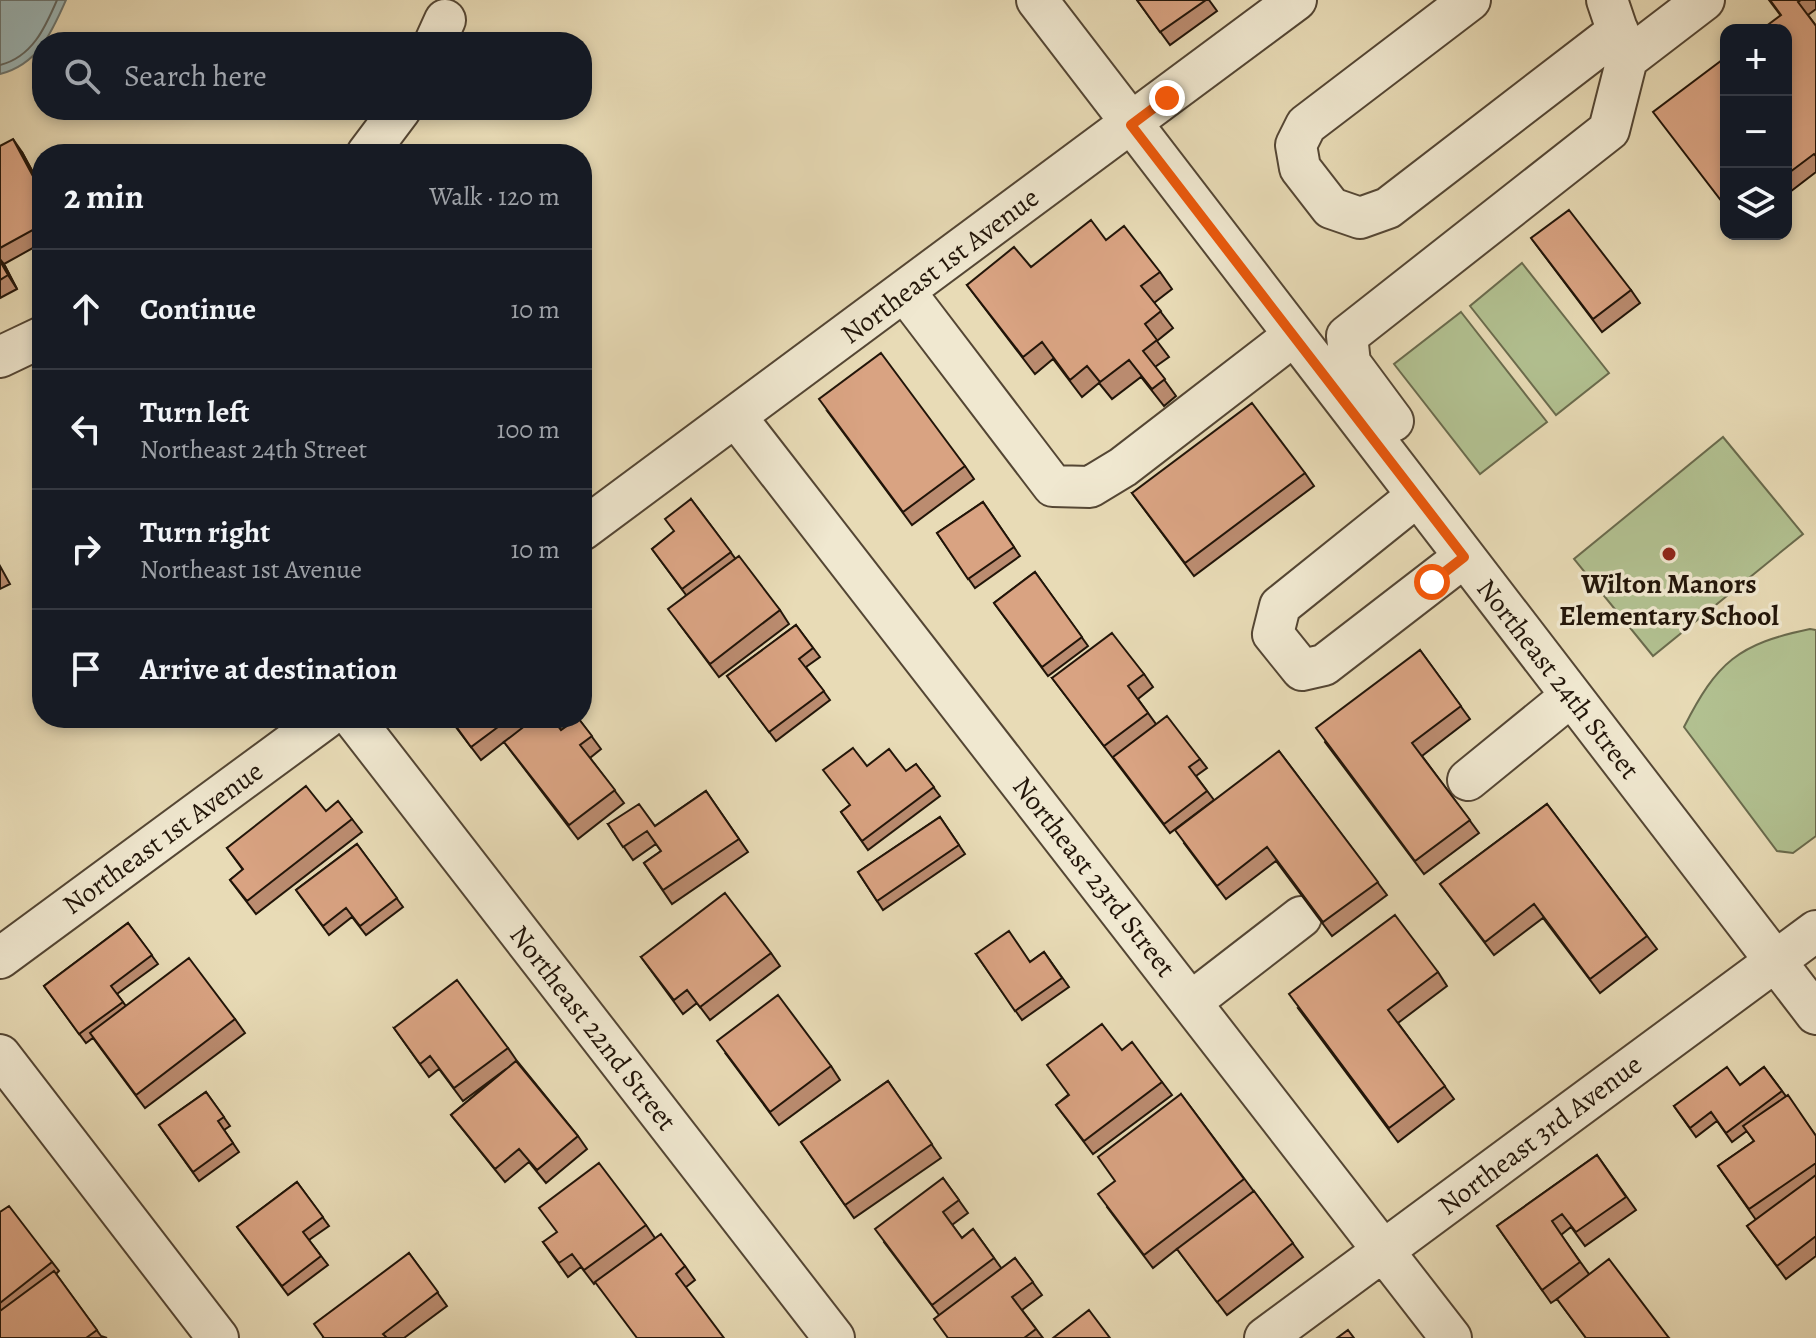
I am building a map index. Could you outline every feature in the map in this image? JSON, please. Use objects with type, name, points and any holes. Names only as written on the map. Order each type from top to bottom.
[{"type":"street","name":"Northeast 24th Street","points":[[1037,0],[1816,1014]]},
{"type":"street","name":"Northeast 1st Avenue","points":[[592,523],[1296,0]]},
{"type":"street","points":[[1470,0],[1306,125],[1296,145],[1300,168],[1331,208],[1360,218],[1388,208],[1617,30],[1704,0]]},
{"type":"street","points":[[1374,440],[1395,423],[1350,363],[1347,336],[1609,130],[1617,30]]},
{"type":"street","points":[[374,144],[392,120]]},
{"type":"street","points":[[905,292],[1053,486],[1090,487],[1123,467],[1293,336]]},
{"type":"street","points":[[0,357],[32,342]]},
{"type":"street","name":"Northeast 23rd Street","points":[[736,417],[1451,1338]]},
{"type":"street","points":[[1417,496],[1280,606],[1273,634],[1302,670],[1324,665],[1464,557]]},
{"type":"street","points":[[1468,780],[1571,696]]},
{"type":"street","name":"Northeast 1st Avenue","points":[[0,958],[312,728]]},
{"type":"street","name":"Northeast 22nd Street","points":[[361,728],[834,1338]]},
{"type":"street","points":[[1191,1002],[1301,917]]},
{"type":"street","name":"Northeast 3rd Avenue","points":[[1265,1338],[1816,931]]},
{"type":"street","points":[[0,1055],[218,1338]]},
{"type":"green space","points":[[1522,263],[1609,373],[1556,415],[1470,306]]},
{"type":"green space","points":[[1461,312],[1547,422],[1480,474],[1394,364]]},
{"type":"green space","points":[[1723,437],[1803,534],[1653,656],[1574,559]]},
{"type":"green space","points":[[1816,630],[1816,836],[1793,853],[1777,851],[1684,727],[1707,686],[1732,659],[1765,642]]},
{"type":"water","points":[[0,0],[66,0],[51,32],[32,32],[32,57],[0,74]]},
{"type":"building","points":[[1137,0],[1206,0],[1160,32]]},
{"type":"building","points":[[1770,0],[1801,0],[1798,2],[1816,26],[1816,156],[1814,154],[1792,170],[1792,24],[1769,24],[1781,15]]},
{"type":"building","points":[[1720,62],[1720,199],[1653,112]]},
{"type":"building","points":[[13,139],[32,174],[32,230],[0,248],[0,146]]},
{"type":"building","points":[[1569,210],[1631,290],[1593,319],[1531,238]]},
{"type":"building","points":[[1091,220],[1106,240],[1124,226],[1160,272],[1141,286],[1161,311],[1145,324],[1157,340],[1143,351],[1165,379],[1152,389],[1129,360],[1100,382],[1087,366],[1070,380],[1042,342],[1023,357],[967,285],[1014,247],[1031,267]]},
{"type":"building","points":[[0,261],[8,275],[0,280]]},
{"type":"building","points":[[881,353],[965,466],[903,512],[819,399]]},
{"type":"building","points":[[1252,403],[1305,473],[1185,563],[1132,493]]},
{"type":"building","points":[[691,499],[731,552],[682,589],[652,549],[674,531],[665,519]]},
{"type":"building","points":[[983,502],[1014,547],[968,579],[937,533]]},
{"type":"building","points":[[739,556],[780,610],[710,664],[668,609]]},
{"type":"building","points":[[1035,572],[1082,637],[1042,667],[994,603]]},
{"type":"building","points":[[796,625],[813,648],[799,659],[824,691],[769,732],[727,676]]},
{"type":"building","points":[[1112,633],[1144,674],[1128,686],[1148,713],[1104,746],[1052,678]]},
{"type":"building","points":[[1420,650],[1461,706],[1412,743],[1470,820],[1415,861],[1316,728]]},
{"type":"building","points":[[1167,716],[1200,759],[1189,767],[1207,791],[1164,824],[1113,757]]},
{"type":"building","points":[[457,728],[497,728],[471,747]]},
{"type":"building","points":[[522,728],[586,728],[592,736],[580,745],[615,790],[569,825],[504,742]]},
{"type":"building","points":[[853,748],[867,766],[889,749],[906,771],[916,764],[934,787],[862,841],[841,812],[850,805],[823,770]]},
{"type":"building","points":[[1279,751],[1378,882],[1323,922],[1267,847],[1217,886],[1175,830]]},
{"type":"building","points":[[306,786],[326,811],[338,801],[352,819],[247,901],[230,880],[243,869],[227,848]]},
{"type":"building","points":[[706,791],[739,839],[663,890],[644,863],[661,851],[647,831],[623,847],[608,824],[639,804],[655,826]]},
{"type":"building","points":[[1547,804],[1647,936],[1590,979],[1534,904],[1485,942],[1440,884]]},
{"type":"building","points":[[940,817],[959,845],[877,901],[858,872]]},
{"type":"building","points":[[357,844],[397,898],[360,926],[346,908],[323,926],[296,890]]},
{"type":"building","points":[[725,893],[771,953],[700,1007],[687,990],[674,1000],[641,957]]},
{"type":"building","points":[[1395,915],[1438,972],[1388,1010],[1445,1086],[1389,1128],[1289,994]]},
{"type":"building","points":[[128,923],[152,955],[111,986],[123,1002],[79,1034],[44,986]]},
{"type":"building","points":[[1009,931],[1030,962],[1044,952],[1062,978],[1015,1011],[976,954]]},
{"type":"building","points":[[189,958],[235,1019],[136,1095],[90,1033]]},
{"type":"building","points":[[457,980],[508,1048],[454,1088],[430,1056],[420,1064],[394,1028]]},
{"type":"building","points":[[778,995],[831,1066],[770,1112],[717,1041]]},
{"type":"building","points":[[1102,1024],[1122,1050],[1132,1042],[1162,1082],[1084,1141],[1056,1105],[1069,1095],[1047,1065]]},
{"type":"building","points":[[516,1061],[578,1136],[537,1170],[519,1149],[495,1169],[451,1115]]},
{"type":"building","points":[[1727,1067],[1740,1085],[1764,1067],[1782,1091],[1726,1133],[1711,1112],[1690,1128],[1674,1106]]},
{"type":"building","points":[[888,1081],[932,1144],[845,1205],[801,1142]]},
{"type":"building","points":[[206,1092],[224,1117],[218,1121],[233,1143],[193,1172],[159,1125]]},
{"type":"building","points":[[1181,1094],[1244,1179],[1144,1255],[1098,1194],[1115,1181],[1098,1157]]},
{"type":"building","points":[[1788,1095],[1816,1136],[1816,1163],[1749,1209],[1718,1166],[1754,1141],[1743,1126]]},
{"type":"building","points":[[1597,1155],[1626,1197],[1576,1232],[1562,1214],[1552,1221],[1580,1262],[1542,1290],[1497,1226]]},
{"type":"building","points":[[599,1163],[646,1225],[584,1270],[572,1254],[559,1263],[543,1242],[557,1232],[539,1208]]},
{"type":"building","points":[[1816,1175],[1816,1236],[1777,1266],[1747,1226]]},
{"type":"building","points":[[943,1178],[959,1200],[943,1212],[962,1238],[973,1229],[994,1258],[932,1305],[875,1229]]},
{"type":"building","points":[[297,1182],[323,1217],[303,1232],[321,1256],[282,1286],[237,1227]]},
{"type":"building","points":[[1254,1191],[1293,1243],[1217,1302],[1177,1249]]},
{"type":"building","points":[[9,1206],[52,1262],[0,1303],[0,1212]]},
{"type":"building","points":[[661,1234],[685,1266],[676,1274],[724,1338],[637,1338],[595,1282]]},
{"type":"building","points":[[409,1253],[438,1292],[383,1334],[387,1338],[324,1338],[314,1324]]},
{"type":"building","points":[[1015,1258],[1033,1282],[1012,1297],[1036,1329],[1024,1338],[948,1338],[934,1319]]},
{"type":"building","points":[[1609,1259],[1669,1338],[1586,1338],[1557,1299]]},
{"type":"building","points":[[54,1271],[97,1330],[86,1338],[0,1338],[0,1311]]},
{"type":"building","points":[[1089,1310],[1110,1338],[1053,1338]]},
{"type":"building","points":[[1348,1330],[1354,1338],[1337,1338]]},
{"type":"place","name":"Wilton Manors Elementary School","points":[[1669,554]]},
{"type":"route","points":[[1167,98],[1131,125],[1464,557],[1432,582]]}]
